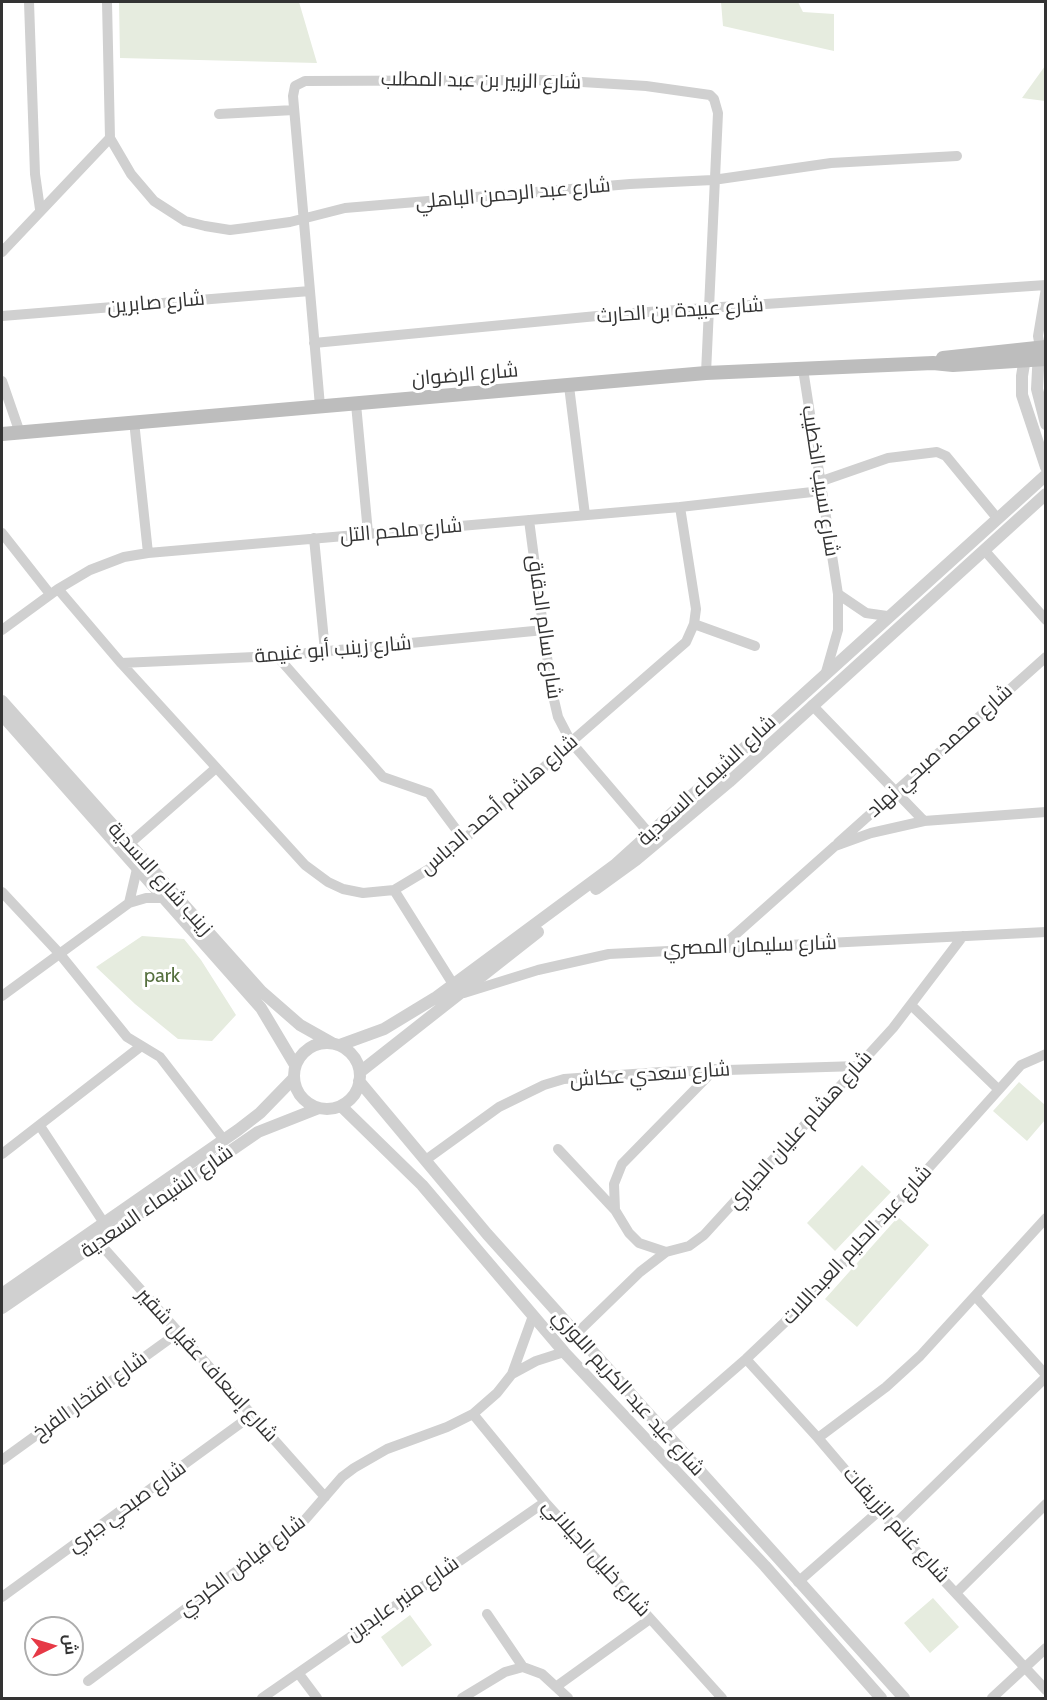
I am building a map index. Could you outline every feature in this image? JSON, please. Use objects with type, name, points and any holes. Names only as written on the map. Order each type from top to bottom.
[{"type":"main road","name":"شارع الرضوان","points":[[2,434],[706,373],[933,363],[951,356],[1037,351]]},
{"type":"street","points":[[29,2],[35,174],[40,209]]},
{"type":"street","points":[[2,252],[40,209],[110,138],[107,2]]},
{"type":"street","name":"شارع الزبير بن عبد المطلب","points":[[320,406],[294,110],[295,86],[304,81],[550,80],[702,92],[714,99],[718,113],[713,180],[706,373]]},
{"type":"street","points":[[219,114],[294,110]]},
{"type":"street","name":"شارع عبد الرحمن الباهلي","points":[[110,138],[131,174],[148,195],[168,212],[185,221],[230,230],[273,225],[345,208],[630,184],[713,180],[831,163],[957,156]]},
{"type":"street","points":[[1030,422],[1044,421],[1037,389],[1037,351],[1046,286]]},
{"type":"street","name":"شارع عبيدة بن الحارث","points":[[314,343],[618,314],[1046,286]]},
{"type":"street","name":"شارع صابرين","points":[[2,316],[310,291]]},
{"type":"street","points":[[1037,351],[1022,395],[1046,467]]},
{"type":"street","name":"شارع نسيب الخطيب","points":[[803,369],[838,594],[838,630],[826,672]]},
{"type":"street","points":[[2,381],[20,433]]},
{"type":"street","points":[[569,386],[585,515]]},
{"type":"street","points":[[356,404],[368,533]]},
{"type":"street","points":[[134,421],[148,553]]},
{"type":"street","name":"شارع ملحم التل","points":[[2,630],[54,591],[90,570],[124,557],[368,533],[680,507],[820,487],[888,458],[937,452],[946,456],[998,518]]},
{"type":"street","name":"شارع الشيماء السعدية","points":[[654,838],[826,672],[1046,476]]},
{"type":"street","name":"شارع الشيماء السعدية","points":[[360,1076],[456,988],[590,884],[654,838],[812,705],[986,551],[1046,494]]},
{"type":"street","points":[[680,507],[696,609],[694,624],[755,646]]},
{"type":"street","name":"شارع سالم الدقاق","points":[[529,520],[554,703],[571,742],[654,838]]},
{"type":"street","name":"شارع هاشم أحمد الدباس","points":[[2,533],[282,842],[317,875],[328,882],[356,892],[394,890],[429,869],[571,742],[680,649],[694,624]]},
{"type":"street","points":[[314,538],[325,651]]},
{"type":"street","points":[[986,551],[1046,620]]},
{"type":"street","points":[[838,594],[866,613],[887,616]]},
{"type":"street","name":"شارع زينب أبو غنيمة","points":[[121,663],[277,656],[544,630]]},
{"type":"street","points":[[277,656],[384,777],[429,793],[464,840]]},
{"type":"street","name":"شارع محمد صبحي نهاد","points":[[718,950],[1046,657]]},
{"type":"street","name":"زينب شارع الاسدية","points":[[2,701],[261,991],[293,1020],[336,1044]]},
{"type":"street","points":[[812,705],[924,821]]},
{"type":"street","name":"زينب شارع الاسدية","points":[[2,715],[269,1017],[295,1072]]},
{"type":"street","points":[[128,844],[216,768]]},
{"type":"street","points":[[835,846],[871,833],[924,821],[1046,812]]},
{"type":"street","points":[[129,903],[137,869]]},
{"type":"street","points":[[394,890],[456,988]]},
{"type":"street","points":[[2,892],[59,953],[127,1037],[140,1047],[160,1057],[224,1140]]},
{"type":"street","points":[[2,996],[129,903],[146,898],[164,898]]},
{"type":"street","name":"شارع سليمان المصري","points":[[456,988],[467,992],[538,970],[609,954],[1046,932]]},
{"type":"street","name":"شارع هشام عليان الحياري","points":[[576,1334],[640,1272],[666,1252],[689,1246],[704,1235],[912,1006],[963,936]]},
{"type":"street","name":"شارع الشيماء السعدية","points":[[336,1044],[384,1029],[456,988]]},
{"type":"street","points":[[912,1006],[998,1089]]},
{"type":"street","points":[[336,1044],[353,1056],[360,1076],[356,1091],[341,1106],[319,1108],[302,1098],[295,1072],[306,1050],[314,1045],[336,1044]]},
{"type":"street","points":[[2,1154],[140,1047]]},
{"type":"street","name":"شارع عبد الحليم العبداللات","points":[[662,1432],[746,1359],[820,1288],[1021,1065],[1046,1054]]},
{"type":"street","name":"شارع سعدي عكاش","points":[[428,1159],[499,1107],[544,1085],[581,1076],[715,1069],[859,1066]]},
{"type":"street","points":[[615,1210],[614,1184],[622,1164],[715,1069]]},
{"type":"street","name":"شارع الشيماء السعدية","points":[[2,1294],[260,1113],[295,1072]]},
{"type":"street","name":"شارع عيد عبد الكريم اللوزي","points":[[360,1076],[488,1234],[662,1432],[904,1698]]},
{"type":"street","name":"شارع عيد عبد الكريم اللوزي","points":[[341,1106],[422,1185],[564,1353],[757,1557],[881,1698]]},
{"type":"street","name":"شارع الشيماء السعدية","points":[[2,1308],[258,1132],[319,1108]]},
{"type":"street","points":[[40,1126],[104,1223]]},
{"type":"street","points":[[558,1149],[615,1210],[625,1227],[639,1243],[666,1252]]},
{"type":"street","points":[[818,1438],[886,1387],[920,1356],[1046,1218]]},
{"type":"street","name":"شارع إسعاف عقيل شقير","points":[[90,1232],[325,1497]]},
{"type":"street","points":[[893,1526],[1046,1376],[976,1297]]},
{"type":"street","name":"شارع فياض الكردي","points":[[88,1681],[303,1522],[342,1478],[370,1457],[473,1414],[497,1393],[512,1374],[533,1316]]},
{"type":"street","name":"شارع افتخار الفرخ","points":[[2,1460],[178,1332]]},
{"type":"street","name":"شارع فياض الكردي","points":[[512,1374],[536,1361],[564,1353]]},
{"type":"street","name":"شارع غانم الزريقات","points":[[746,1359],[818,1438],[879,1511],[1046,1690]]},
{"type":"street","name":"شارع خليل الجيلاني","points":[[473,1414],[545,1502],[722,1698]]},
{"type":"street","name":"شارع صبحي جبري","points":[[2,1597],[252,1415]]},
{"type":"street","name":"شارع منير عابدين","points":[[262,1698],[545,1502]]},
{"type":"street","points":[[957,1592],[1046,1504]]},
{"type":"street","points":[[798,1582],[879,1511]]},
{"type":"street","points":[[487,1614],[523,1667]]},
{"type":"street","points":[[557,1686],[650,1619]]},
{"type":"street","points":[[992,1698],[1046,1648]]},
{"type":"street","points":[[462,1698],[506,1672],[523,1667],[536,1670],[568,1698]]},
{"type":"street","points":[[299,1674],[317,1698]]},
{"type":"green space","points":[[119,2],[299,2],[317,63],[120,58]]},
{"type":"green space","points":[[721,2],[798,2],[803,12],[834,14],[834,51],[723,26]]},
{"type":"green space","points":[[1045,66],[1045,101],[1022,98]]},
{"type":"green space","name":"park","points":[[142,936],[184,939],[201,960],[236,1015],[212,1041],[178,1039],[135,1004],[96,967]]},
{"type":"green space","points":[[1019,1082],[1045,1105],[1045,1120],[1027,1141],[993,1111]]},
{"type":"green space","points":[[862,1165],[891,1192],[835,1251],[807,1223]]},
{"type":"green space","points":[[898,1217],[929,1245],[857,1327],[825,1299]]},
{"type":"green space","points":[[933,1598],[959,1627],[930,1653],[904,1623]]},
{"type":"green space","points":[[410,1615],[432,1645],[402,1667],[381,1637]]}]
